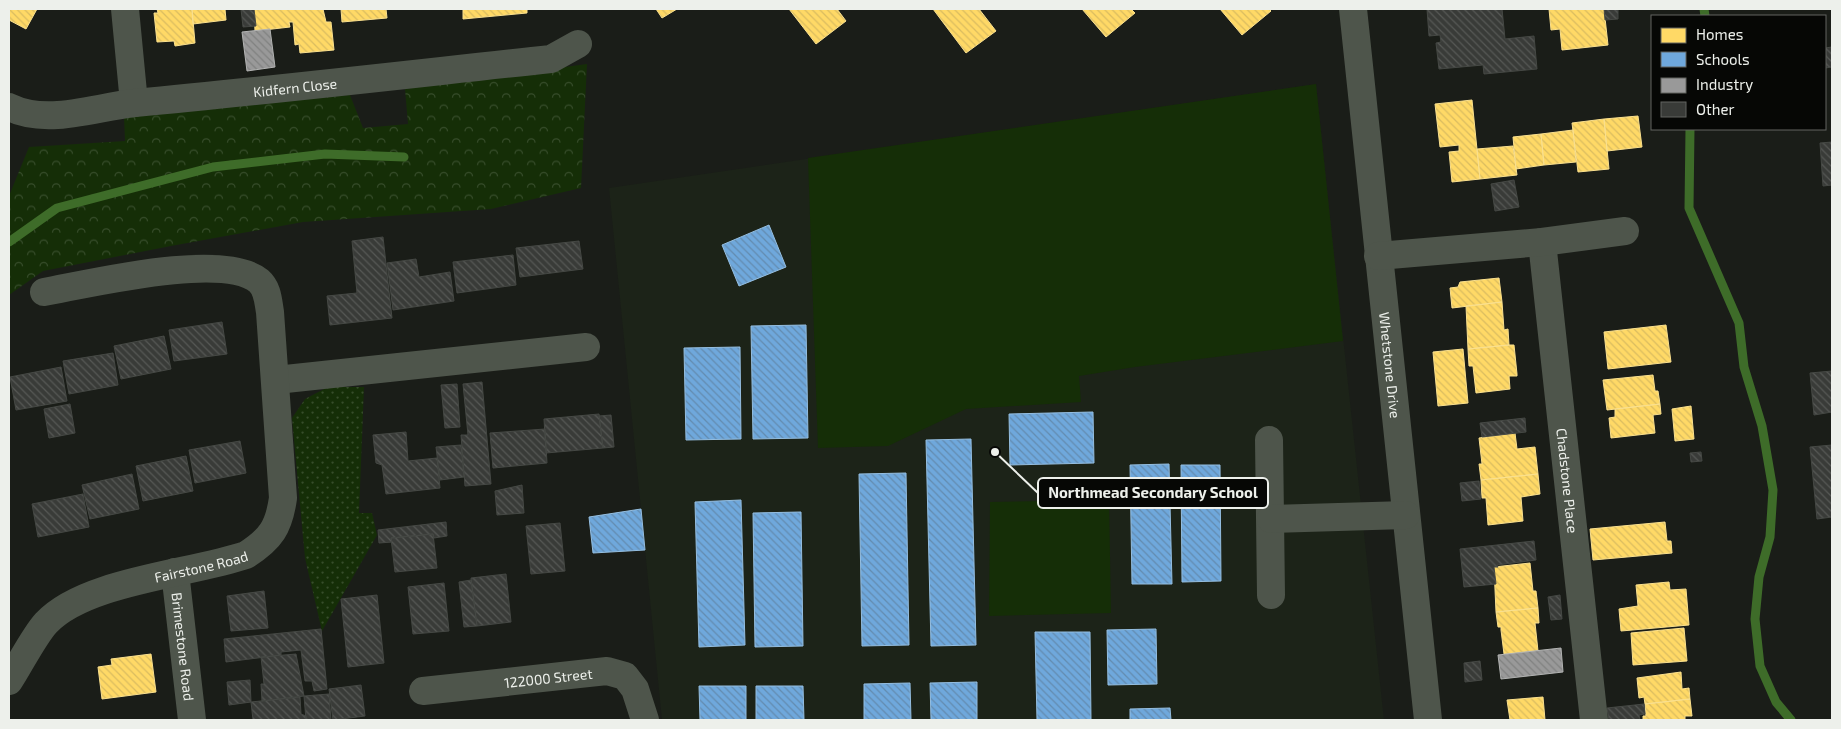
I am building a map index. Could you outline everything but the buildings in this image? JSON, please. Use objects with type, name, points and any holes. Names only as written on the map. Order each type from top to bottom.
[{"type":"street","points":[[125,9],[134,103]]},
{"type":"street","name":"Whetstone Drive","points":[[1353,9],[1428,720]]},
{"type":"street","name":"Kidfern Close","points":[[9,108],[33,115],[61,115],[134,103],[551,59],[578,44]]},
{"type":"street","points":[[1378,256],[1542,242],[1625,231]]},
{"type":"street","name":"Chadstone Place","points":[[1542,242],[1594,720]]},
{"type":"street","name":"Fairstone Road","points":[[9,682],[44,624],[64,607],[94,594],[175,572],[225,562],[246,555],[259,546],[280,520],[283,498],[276,380],[268,295],[258,280],[246,274],[224,269],[191,269],[158,272],[44,292]]},
{"type":"street","points":[[276,380],[586,347]]},
{"type":"street","points":[[1269,440],[1271,595]]},
{"type":"street","points":[[1270,519],[1406,515]]},
{"type":"street","name":"Brimestone Road","points":[[175,572],[192,720]]},
{"type":"street","name":"122000 Street","points":[[423,691],[607,671],[625,676],[635,689],[645,720]]},
{"type":"shaded area","points":[[1316,84],[1384,720],[662,720],[609,188]]},
{"type":"green space","points":[[587,64],[581,188],[491,209],[303,222],[171,246],[43,271],[9,295],[9,196],[29,147],[125,141],[124,117],[350,95],[363,128],[408,124],[405,89]]},
{"type":"green space","points":[[1316,84],[1343,341],[1135,367],[1079,376],[1081,402],[966,409],[888,446],[818,448],[808,158]]},
{"type":"green space","points":[[328,387],[364,387],[359,513],[372,513],[377,535],[322,631],[305,558],[292,418],[305,399]]},
{"type":"green space","points":[[1109,500],[1111,613],[989,616],[990,502]]},
{"type":"waterway","points":[[1704,9],[1705,15]]},
{"type":"waterway","points":[[1690,130],[1689,208],[1739,323],[1744,367],[1762,426],[1773,490],[1770,537],[1759,577],[1755,619],[1760,666],[1776,702],[1791,720]]},
{"type":"waterway","points":[[9,242],[57,208],[213,167],[325,154],[404,157]]},
{"type":"place","name":"Northmead Secondary School","points":[[995,452]]}]
